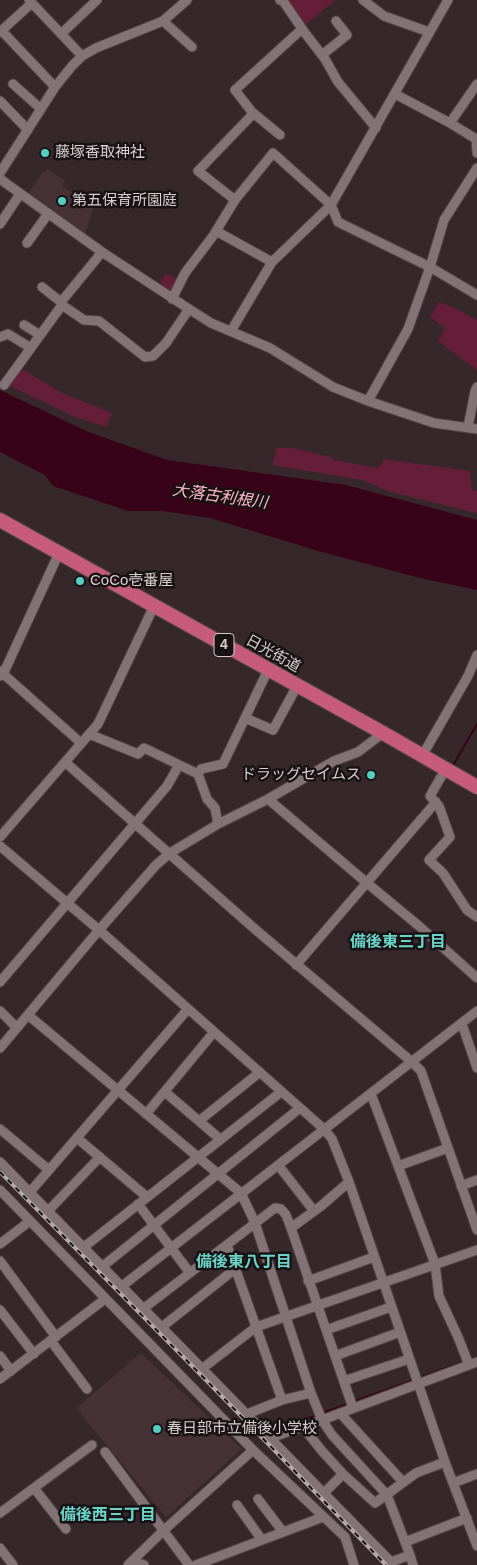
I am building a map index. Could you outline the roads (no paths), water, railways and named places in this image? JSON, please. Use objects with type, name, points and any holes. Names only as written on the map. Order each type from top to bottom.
[{"type":"highway","name":"日光街道","points":[[0,520],[477,787]]},
{"type":"street","points":[[61,34],[97,0]]},
{"type":"street","points":[[0,173],[55,88],[82,56],[96,48],[163,21],[187,0]]},
{"type":"street","points":[[280,0],[322,55],[338,82],[376,128]]},
{"type":"street","points":[[363,0],[384,16],[429,32]]},
{"type":"street","points":[[231,331],[272,262],[331,205],[448,0]]},
{"type":"street","points":[[55,88],[1,32],[31,2],[82,56]]},
{"type":"street","points":[[322,55],[347,35],[336,20]]},
{"type":"street","points":[[163,21],[192,47]]},
{"type":"street","points":[[280,135],[252,112],[235,90],[302,29]]},
{"type":"street","points":[[13,84],[41,109]]},
{"type":"street","points":[[450,123],[477,84]]},
{"type":"street","points":[[395,94],[477,138],[477,153]]},
{"type":"street","points":[[0,101],[28,130]]},
{"type":"street","points":[[235,200],[198,171],[251,116],[252,112]]},
{"type":"street","points":[[172,299],[185,273],[216,231],[235,200],[272,152],[331,205],[338,222],[430,268],[477,295]]},
{"type":"street","points":[[368,401],[408,329],[430,268],[444,220],[477,168]]},
{"type":"street","points":[[0,179],[102,252],[172,299],[211,322],[270,348],[333,388],[434,422],[473,428],[477,386]]},
{"type":"street","points":[[0,224],[20,194]]},
{"type":"street","points":[[27,243],[48,214]]},
{"type":"street","points":[[216,231],[272,262]]},
{"type":"street","points":[[4,385],[102,252]]},
{"type":"street","points":[[42,287],[84,320],[99,321],[145,356],[154,356],[166,343],[189,309]]},
{"type":"street","points":[[24,325],[40,335]]},
{"type":"street","points":[[0,337],[8,334],[31,348]]},
{"type":"street","points":[[59,553],[1,674],[81,743]]},
{"type":"street","points":[[0,837],[3,825],[65,762],[98,724],[154,606]]},
{"type":"street","points":[[422,756],[468,676],[477,655]]},
{"type":"street","points":[[198,774],[201,769],[222,764],[268,670]]},
{"type":"street","points":[[245,718],[272,730],[297,686]]},
{"type":"street","points":[[0,1048],[99,930],[156,865],[170,853],[218,824],[334,761],[358,752],[383,733]]},
{"type":"street","points":[[89,734],[138,754],[144,748],[198,774],[207,800],[215,808],[218,824]]},
{"type":"street","points":[[65,762],[421,1071],[477,1230]]},
{"type":"street","points":[[0,982],[136,824],[167,786],[179,765]]},
{"type":"street","points":[[450,772],[430,796],[439,806],[450,837],[429,860],[443,873],[467,910],[477,917]]},
{"type":"street","points":[[268,798],[477,978]]},
{"type":"street","points":[[296,964],[436,802]]},
{"type":"street","points":[[0,846],[99,930],[260,1072],[324,1129],[332,1139],[349,1182],[445,1462],[477,1546]]},
{"type":"street","points":[[30,1192],[188,1009]]},
{"type":"street","points":[[0,1011],[17,1028]]},
{"type":"street","points":[[122,1286],[477,1011]]},
{"type":"street","points":[[28,1015],[241,1193],[255,1223],[285,1317],[322,1420],[332,1435],[387,1495],[412,1565]]},
{"type":"street","points":[[462,1024],[477,1068]]},
{"type":"street","points":[[146,1114],[214,1032]]},
{"type":"street","points":[[199,1121],[260,1072]]},
{"type":"street","points":[[165,1092],[220,1139]]},
{"type":"street","points":[[84,1247],[281,1092]]},
{"type":"street","points":[[270,1438],[473,1363],[458,1337],[439,1296],[435,1264],[371,1094]]},
{"type":"street","points":[[103,1266],[300,1108]]},
{"type":"street","points":[[0,1129],[49,1170]]},
{"type":"street","points":[[78,1138],[147,1197]]},
{"type":"street","points":[[398,1166],[448,1148]]},
{"type":"street","points":[[48,1211],[100,1157]]},
{"type":"street","points":[[0,1162],[391,1562],[410,1555]]},
{"type":"street","points":[[278,1164],[314,1211]]},
{"type":"street","points":[[461,1186],[477,1180]]},
{"type":"street","points":[[291,1228],[349,1182]]},
{"type":"street","points":[[0,1190],[253,1450],[344,1537],[354,1565]]},
{"type":"street","points":[[138,1204],[190,1273]]},
{"type":"street","points":[[144,1308],[275,1208],[281,1209],[286,1214],[353,1408]]},
{"type":"street","points":[[0,1244],[30,1221]]},
{"type":"street","points":[[227,1245],[282,1400]]},
{"type":"street","points":[[203,1368],[256,1327],[477,1250]]},
{"type":"street","points":[[308,1281],[374,1257]]},
{"type":"street","points":[[0,1261],[87,1389]]},
{"type":"street","points":[[162,1327],[235,1269]]},
{"type":"street","points":[[0,1379],[105,1299]]},
{"type":"street","points":[[326,1330],[391,1307]]},
{"type":"street","points":[[0,1310],[34,1354]]},
{"type":"street","points":[[334,1356],[400,1332]]},
{"type":"street","points":[[0,1356],[11,1371]]},
{"type":"street","points":[[344,1381],[409,1359]]},
{"type":"street","points":[[247,1414],[282,1400],[311,1392]]},
{"type":"street","points":[[340,1413],[403,1482]]},
{"type":"street","points":[[303,1427],[343,1474],[375,1504],[416,1473],[445,1462]]},
{"type":"street","points":[[0,1514],[92,1445]]},
{"type":"street","points":[[130,1563],[163,1530],[253,1450]]},
{"type":"street","points":[[105,1452],[189,1565]]},
{"type":"street","points":[[324,1493],[343,1474]]},
{"type":"street","points":[[453,1483],[477,1474]]},
{"type":"street","points":[[34,1488],[66,1529]]},
{"type":"street","points":[[258,1499],[283,1532]]},
{"type":"street","points":[[237,1505],[262,1540]]},
{"type":"street","points":[[196,1565],[323,1516]]},
{"type":"street","points":[[405,1542],[466,1518]]},
{"type":"street","points":[[0,1548],[13,1565]]},
{"type":"street","points":[[130,1563],[144,1565]]},
{"type":"water","name":"大落古利根川","points":[[0,390],[86,431],[167,460],[346,485],[477,520],[477,590],[420,578],[318,551],[210,518],[163,511],[128,511],[53,486],[45,475],[0,452]]},
{"type":"waterway","points":[[452,767],[477,724]]},
{"type":"waterway","points":[[470,1359],[477,1357]]},
{"type":"waterway","points":[[419,1378],[463,1362]]},
{"type":"waterway","points":[[355,1401],[414,1380]]},
{"type":"waterway","points":[[322,1413],[348,1404]]},
{"type":"waterway","points":[[268,1432],[318,1415]]},
{"type":"railway","points":[[0,1172],[386,1565]]},
{"type":"place","name":"藤塚香取神社","points":[[45,153]]},
{"type":"place","name":"第五保育所園庭","points":[[62,201]]},
{"type":"place","name":"CoCo壱番屋","points":[[80,581]]},
{"type":"place","name":"ドラッグセイムス","points":[[371,775]]},
{"type":"place","name":"春日部市立備後小学校","points":[[157,1429]]},
{"type":"district","name":"備後東三丁目","points":[[398,943]]},
{"type":"district","name":"備後東八丁目","points":[[244,1263]]},
{"type":"district","name":"備後西三丁目","points":[[108,1516]]}]
